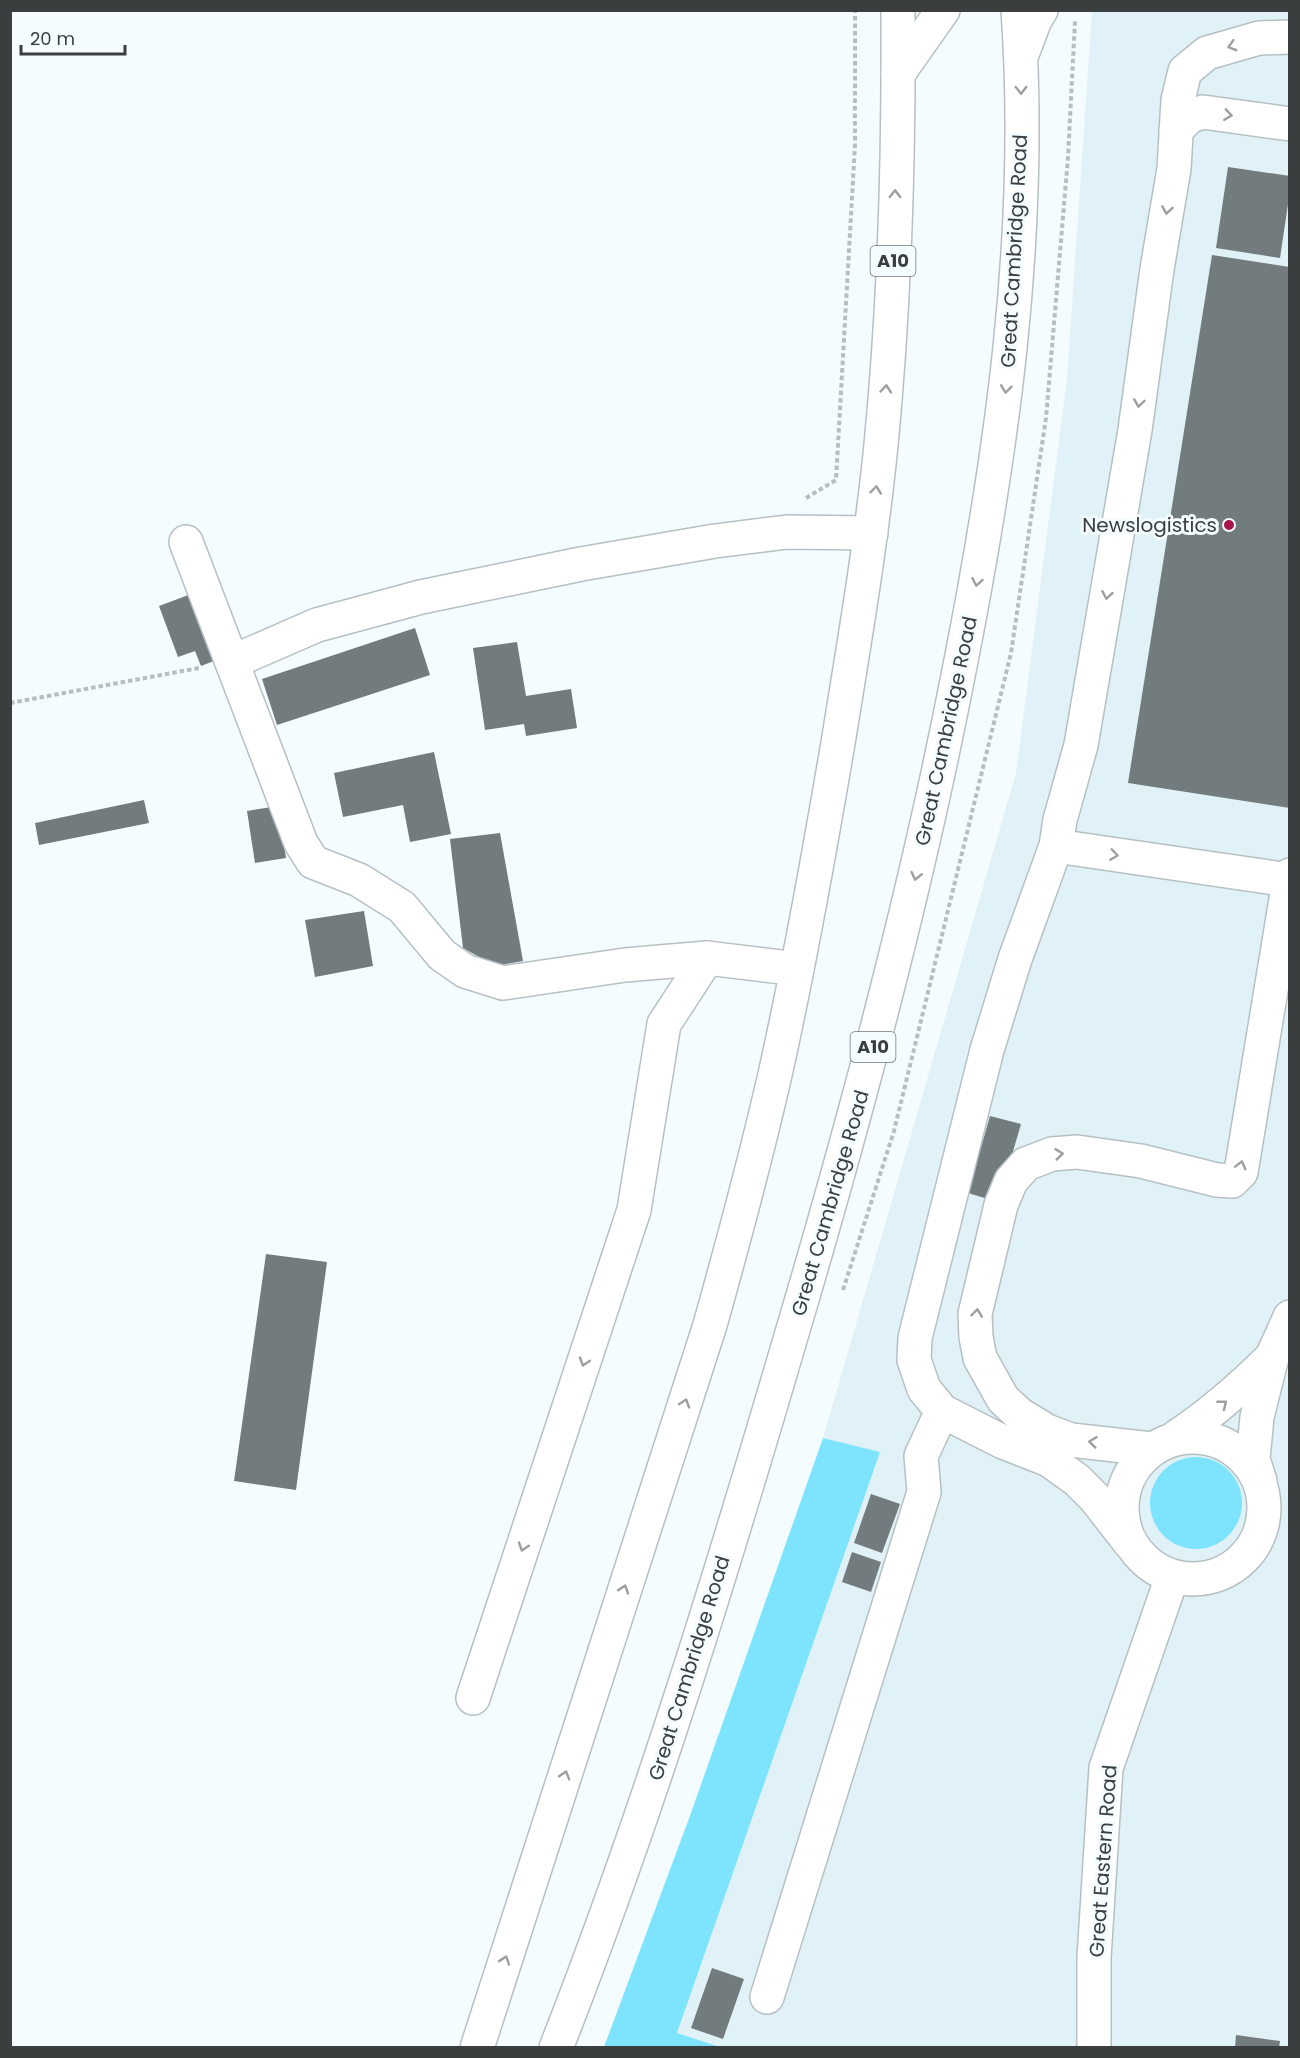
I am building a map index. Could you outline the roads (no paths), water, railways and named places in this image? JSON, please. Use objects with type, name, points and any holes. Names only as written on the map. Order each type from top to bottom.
[{"type":"main road","name":"A10","points":[[477,2048],[710,1325],[772,1089],[797,969],[821,844],[871,533],[887,372],[895,221],[898,10]]},
{"type":"main road","points":[[898,74],[943,10]]},
{"type":"main road","name":"Great Cambridge Road","points":[[556,2048],[591,1960],[657,1773],[742,1500],[839,1174],[884,1008],[916,876],[973,603],[996,467],[1016,284],[1020,190],[1021,57],[1018,10]]},
{"type":"main road","points":[[1021,57],[1041,10]]},
{"type":"main road","points":[[1290,37],[1259,38],[1207,53],[1185,71],[1178,100],[1174,170],[1157,269],[1133,441],[1081,745],[1060,820],[1056,846],[1015,959],[987,1050],[915,1338],[914,1360],[924,1389],[942,1411],[1003,1442],[1049,1460],[1077,1480],[1095,1498],[1141,1557],[1155,1569],[1172,1577],[1195,1580],[1217,1576],[1237,1564],[1253,1548],[1263,1527],[1265,1505],[1253,1459],[1261,1396],[1272,1358],[1290,1317]]},
{"type":"main road","points":[[1176,130],[1190,116],[1203,112],[1290,124]]},
{"type":"main road","points":[[232,662],[317,625],[421,597],[581,564],[715,541],[787,532],[871,533]]},
{"type":"main road","points":[[186,542],[301,843],[313,862],[359,880],[402,907],[442,955],[465,971],[503,983],[625,965],[707,958],[797,969]]},
{"type":"main road","points":[[1056,846],[1289,878],[1241,1173],[1232,1180],[1217,1180],[1141,1161],[1077,1152],[1052,1154],[1026,1164],[1011,1181],[1001,1205],[975,1314],[980,1358],[1003,1399],[1019,1414],[1047,1431],[1071,1440],[1163,1443],[1201,1436],[1226,1444],[1247,1460],[1260,1482]]},
{"type":"main road","points":[[473,1698],[634,1210],[664,1024],[707,958]]},
{"type":"main road","points":[[1130,1543],[1121,1518],[1122,1492],[1133,1468],[1163,1443],[1204,1418],[1236,1393],[1272,1358]]},
{"type":"main road","points":[[767,1997],[924,1492],[921,1456],[942,1411]]},
{"type":"main road","name":"Great Eastern Road","points":[[1094,2048],[1094,1958],[1106,1768],[1172,1577]]},
{"type":"main road","points":[[466,2048],[487,2016]]},
{"type":"place","name":"Newslogistics","points":[[1229,525]]}]
